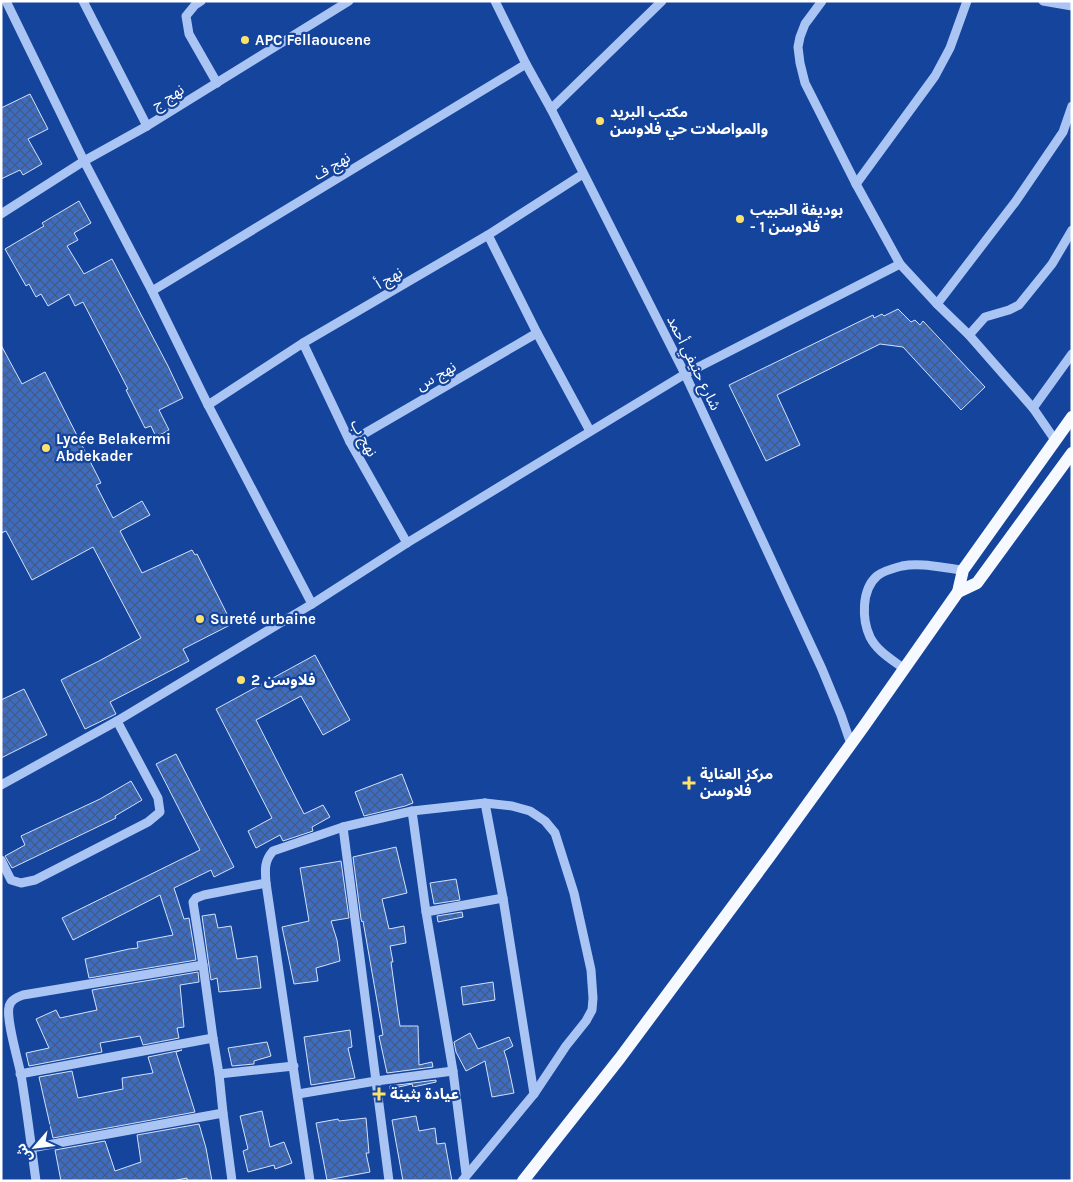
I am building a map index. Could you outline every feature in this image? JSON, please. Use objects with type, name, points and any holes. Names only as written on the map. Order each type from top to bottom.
[{"type":"main road","points":[[523,1181],[620,1058],[770,856],[958,592],[962,570],[1072,417]]},
{"type":"main road","points":[[958,592],[977,583],[1072,453]]},
{"type":"street","points":[[6,1],[84,161],[312,604]]},
{"type":"street","points":[[83,1],[147,126]]},
{"type":"street","points":[[201,1],[186,16],[187,27],[216,83]]},
{"type":"street","name":"نهج ج","points":[[1,214],[84,161],[147,126],[349,1]]},
{"type":"street","name":"شارع حنيفي أحمد","points":[[495,1],[685,374],[822,669],[850,744]]},
{"type":"street","points":[[551,110],[662,1]]},
{"type":"street","points":[[822,1],[805,24],[800,37],[798,47],[800,63],[805,83],[856,184],[900,264],[936,304],[969,335],[1034,408],[1055,440]]},
{"type":"street","points":[[856,184],[935,76],[950,48],[967,1]]},
{"type":"street","points":[[1043,1],[1072,6]]},
{"type":"street","name":"نهج ف","points":[[152,291],[526,64]]},
{"type":"street","points":[[936,304],[1016,201],[1063,132],[1072,106]]},
{"type":"street","name":"نهج أ","points":[[208,405],[303,344],[488,235],[583,174]]},
{"type":"street","points":[[969,335],[985,317],[1009,310],[1018,305],[1052,264],[1072,230]]},
{"type":"street","points":[[488,235],[537,333],[590,432]]},
{"type":"street","points":[[1,785],[117,721],[312,604],[406,542],[685,374],[900,264]]},
{"type":"street","name":"نهج س","points":[[350,442],[537,333]]},
{"type":"street","name":"نهج ب","points":[[303,344],[350,442],[406,542]]},
{"type":"street","points":[[1034,408],[1072,354]]},
{"type":"street","points":[[903,668],[878,649],[870,637],[863,614],[870,585],[877,576],[902,566],[915,565],[962,570]]},
{"type":"street","points":[[1,860],[12,880],[22,883],[35,880],[148,822],[160,812],[158,798],[117,721]]},
{"type":"street","points":[[485,803],[503,898],[534,1094]]},
{"type":"street","points":[[310,1181],[264,868],[268,857],[273,852],[343,827],[412,811],[485,803],[512,806],[530,811],[545,821],[555,833],[574,892],[591,970],[593,998],[592,1010],[586,1021],[566,1046],[534,1094],[464,1177]]},
{"type":"street","points":[[412,811],[426,912],[453,1071],[464,1177]]},
{"type":"street","points":[[343,827],[389,1181]]},
{"type":"street","points":[[232,1181],[219,1074],[212,1038],[193,902],[199,896],[266,883]]},
{"type":"street","points":[[426,912],[503,898]]},
{"type":"street","points":[[36,1181],[20,1074],[10,1025],[8,1008],[14,999],[23,995],[203,965]]},
{"type":"street","points":[[20,1074],[212,1038]]},
{"type":"street","points":[[219,1074],[294,1066]]},
{"type":"street","points":[[298,1094],[453,1071]]},
{"type":"street","points":[[31,1148],[223,1113]]},
{"type":"building","points":[[30,94],[48,129],[28,139],[42,164],[23,175],[20,170],[1,179],[1,108]]},
{"type":"building","points":[[79,201],[91,223],[74,233],[78,240],[67,246],[84,274],[112,259],[183,398],[159,410],[169,430],[156,437],[151,426],[145,428],[126,390],[128,389],[83,302],[75,306],[69,294],[48,306],[41,294],[36,297],[29,284],[26,286],[5,249],[44,226],[42,223]]},
{"type":"building","points":[[898,309],[911,322],[915,320],[920,325],[923,321],[985,387],[961,410],[903,347],[880,344],[777,395],[800,445],[766,461],[729,385],[873,315],[874,318],[882,314],[884,316]]},
{"type":"building","points":[[1,345],[22,384],[45,372],[101,483],[96,485],[113,518],[142,501],[150,515],[120,531],[142,573],[192,550],[195,555],[197,554],[232,624],[183,649],[189,661],[110,702],[116,714],[85,729],[61,680],[141,638],[93,547],[32,580],[6,531],[1,533]]},
{"type":"building","points":[[315,655],[350,720],[323,735],[301,696],[256,720],[304,814],[323,805],[330,817],[312,827],[313,831],[283,841],[280,835],[256,848],[248,831],[272,818],[216,709]]},
{"type":"building","points":[[24,689],[47,735],[1,758],[1,700]]},
{"type":"building","points":[[176,754],[234,867],[214,877],[211,870],[174,888],[184,919],[189,918],[196,960],[89,978],[85,959],[138,948],[137,942],[173,935],[160,895],[73,940],[62,918],[200,850],[156,764]]},
{"type":"building","points":[[402,774],[413,803],[364,816],[355,792]]},
{"type":"building","points":[[131,781],[142,800],[115,816],[116,818],[12,868],[5,856],[25,845],[21,836],[100,799]]},
{"type":"building","points":[[396,847],[407,893],[382,899],[389,929],[404,926],[406,943],[390,946],[400,1026],[418,1026],[419,1065],[432,1062],[433,1067],[387,1073],[379,1036],[383,1035],[363,921],[361,919],[353,857]]},
{"type":"building","points":[[341,861],[349,918],[331,921],[337,940],[340,961],[316,968],[318,981],[294,984],[282,927],[309,921],[300,868]]},
{"type":"building","points":[[456,879],[460,900],[434,904],[430,883]]},
{"type":"building","points":[[462,912],[463,917],[438,922],[437,916]]},
{"type":"building","points":[[215,914],[218,928],[231,926],[237,959],[257,956],[261,988],[219,992],[217,978],[211,980],[202,916]]},
{"type":"building","points":[[198,972],[199,982],[180,985],[184,1027],[177,1028],[179,1038],[143,1045],[140,1036],[100,1043],[102,1052],[29,1066],[26,1053],[49,1048],[36,1019],[56,1010],[60,1018],[97,1010],[92,990]]},
{"type":"building","points":[[493,982],[495,1000],[463,1005],[461,987]]},
{"type":"building","points":[[350,1030],[352,1047],[348,1048],[355,1078],[311,1085],[304,1037]]},
{"type":"building","points":[[470,1033],[478,1049],[509,1037],[513,1046],[504,1051],[514,1093],[492,1097],[485,1061],[466,1071],[456,1052],[454,1042]]},
{"type":"building","points":[[267,1042],[271,1056],[254,1061],[254,1064],[232,1066],[228,1048]]},
{"type":"building","points":[[182,1050],[176,1052],[195,1112],[53,1138],[39,1077],[72,1071],[78,1098],[123,1089],[122,1078],[153,1073],[148,1057]]},
{"type":"building","points":[[436,1080],[436,1082],[413,1087],[412,1084],[390,1089],[390,1086]]},
{"type":"building","points":[[262,1111],[270,1147],[284,1142],[292,1163],[275,1169],[274,1165],[248,1172],[243,1151],[248,1149],[240,1116]]},
{"type":"building","points":[[416,1116],[419,1131],[435,1128],[437,1144],[445,1143],[452,1181],[403,1181],[392,1120]]},
{"type":"building","points":[[366,1118],[369,1153],[366,1153],[370,1172],[327,1180],[316,1123],[338,1119],[339,1121]]},
{"type":"building","points":[[199,1124],[212,1181],[187,1181],[187,1178],[172,1181],[61,1181],[55,1150],[105,1141],[115,1171],[141,1162],[137,1135]]},
{"type":"place","name":"APC Fellaoucene","points":[[245,40]]},
{"type":"place","name":"مكتب البريد والمواصلات حي فلاوسن","points":[[600,121]]},
{"type":"place","name":"بوديفة الحبيب - فلاوسن 1","points":[[740,219]]},
{"type":"place","name":"Lycée Belakermi Abdekader","points":[[46,448]]},
{"type":"place","name":"Sureté urbaine","points":[[200,619]]},
{"type":"place","name":"فلاوسن 2","points":[[241,680]]},
{"type":"place","name":"مركز العناية فلاوسن","points":[[689,783]]},
{"type":"place","name":"عيادة بثينة","points":[[379,1094]]}]
